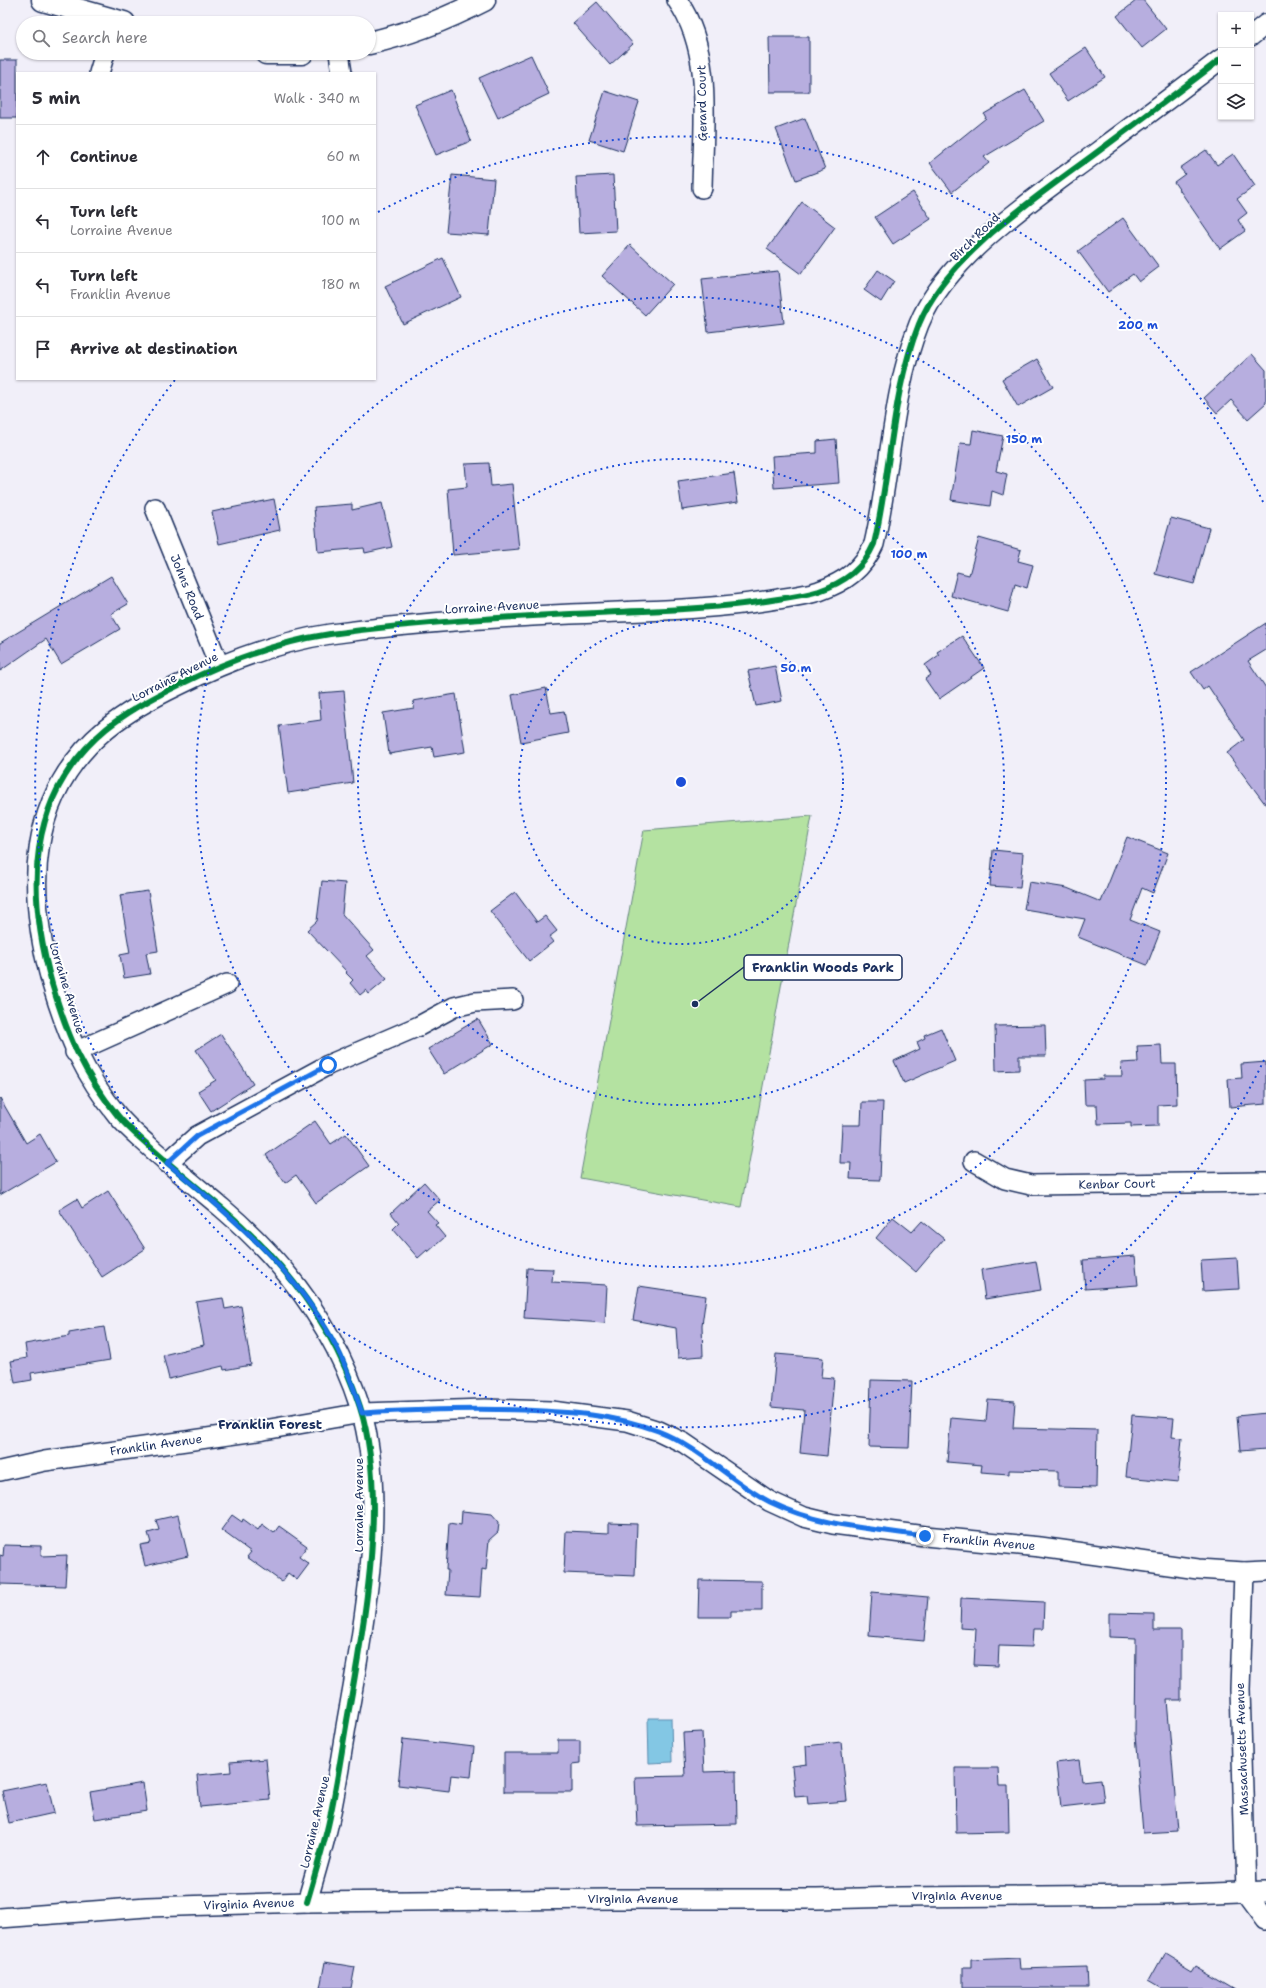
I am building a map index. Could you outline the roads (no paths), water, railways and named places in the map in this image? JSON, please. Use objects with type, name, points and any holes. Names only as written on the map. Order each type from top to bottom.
[{"type":"street","points":[[44,0],[97,16]]},
{"type":"street","points":[[376,42],[397,37],[444,20],[484,0]]},
{"type":"street","name":"Gerard Court","points":[[677,0],[695,34],[702,60],[702,188]]},
{"type":"street","points":[[1254,34],[1266,24]]},
{"type":"street","points":[[99,72],[103,60]]},
{"type":"street","points":[[340,60],[342,72]]},
{"type":"street","name":"Birch Road","points":[[822,590],[854,574],[865,562],[874,544],[906,362],[922,317],[944,284],[964,260],[997,229],[1218,61]]},
{"type":"street","name":"Johns Road","points":[[155,508],[219,665]]},
{"type":"street","name":"Lorraine Avenue","points":[[307,1902],[328,1826],[358,1655],[369,1579],[372,1522],[371,1460],[362,1413],[338,1351],[310,1304],[294,1282],[228,1214],[167,1163],[122,1122],[91,1082],[75,1052],[59,1007],[45,958],[38,917],[36,857],[42,826],[52,799],[61,780],[80,755],[105,730],[158,695],[219,665],[253,653],[330,634],[433,622],[478,618],[729,606],[798,596],[822,590]]},
{"type":"street","points":[[75,1052],[227,984]]},
{"type":"street","points":[[167,1163],[197,1136],[328,1065],[419,1026],[454,1007],[476,1002],[513,1000]]},
{"type":"street","name":"Kenbar Court","points":[[974,1161],[1005,1179],[1031,1185],[1266,1182]]},
{"type":"street","name":"Franklin Avenue","points":[[0,1470],[45,1461],[264,1430],[362,1413],[485,1409],[551,1411],[606,1417],[627,1421],[659,1431],[684,1443],[769,1501],[804,1517],[833,1524],[925,1536],[1048,1548],[1198,1568],[1244,1572],[1266,1571]]},
{"type":"street","name":"Massachusetts Avenue","points":[[1244,1572],[1240,1689],[1246,1892]]},
{"type":"street","name":"Virginia Avenue","points":[[0,1918],[147,1908],[307,1902],[614,1898],[817,1899],[1161,1895],[1266,1891]]},
{"type":"street","points":[[1246,1892],[1266,1919]]},
{"type":"water","points":[[648,1718],[671,1718],[672,1762],[649,1763]]},
{"type":"place","name":"Franklin Woods Park","points":[[695,1004]]},
{"type":"district","name":"Franklin Forest","points":[[270,1424]]}]
